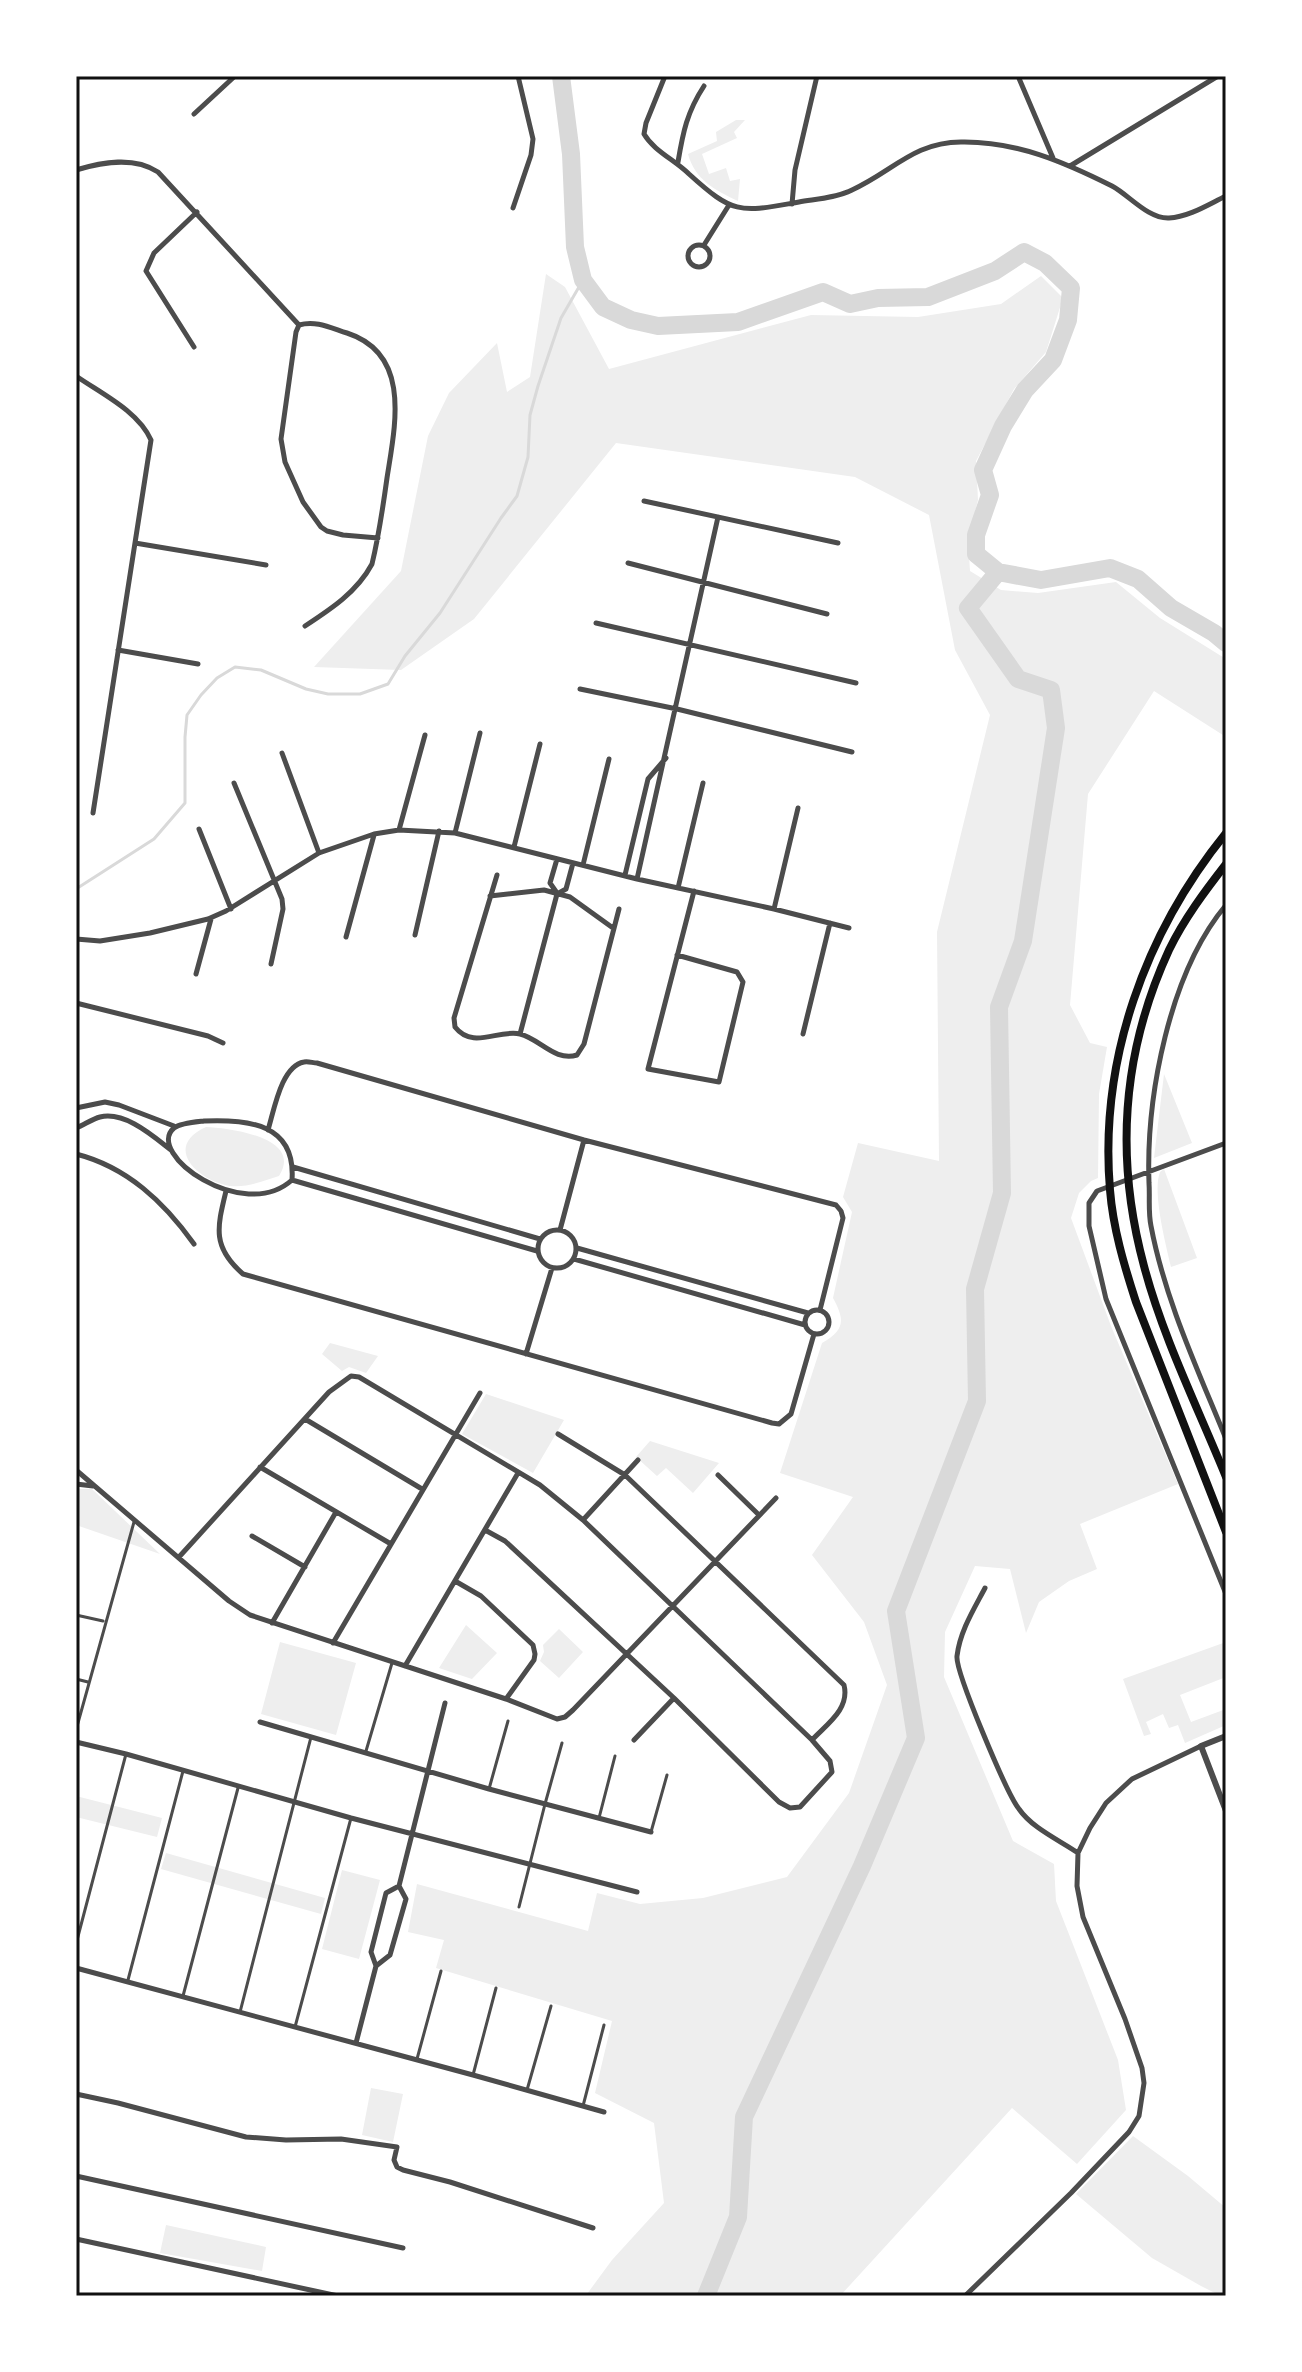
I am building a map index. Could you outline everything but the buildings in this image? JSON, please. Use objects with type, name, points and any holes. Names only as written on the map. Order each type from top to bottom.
[{"type":"highway","points":[[1226,833],[1172,910],[1137,990],[1116,1066],[1108,1160],[1119,1244],[1131,1288],[1226,1532]]},
{"type":"highway","points":[[1226,864],[1188,916],[1169,950],[1149,1003],[1132,1065],[1126,1157],[1131,1210],[1157,1308],[1226,1477]]},
{"type":"street","points":[[194,114],[235,76]]},
{"type":"street","points":[[513,208],[531,155],[533,139],[518,76]]},
{"type":"street","points":[[665,76],[646,123],[644,134],[649,143],[678,162],[729,205],[743,209],[761,210],[834,197],[852,190],[929,145],[963,142],[1006,145],[1053,158],[1116,188],[1160,217],[1182,215],[1226,196]]},
{"type":"street","points":[[792,204],[795,170],[817,76]]},
{"type":"street","points":[[1018,76],[1053,158]]},
{"type":"street","points":[[1070,166],[1218,76]]},
{"type":"street","points":[[678,162],[686,119],[704,86]]},
{"type":"street","points":[[76,170],[100,163],[142,163],[158,172],[299,325]]},
{"type":"street","points":[[704,245],[729,205]]},
{"type":"street","points":[[194,347],[146,271],[154,253],[197,212]]},
{"type":"street","points":[[697,244],[704,245],[709,251],[709,261],[700,267],[693,265],[687,255],[690,248],[697,244]]},
{"type":"street","points":[[305,626],[330,610],[363,581],[372,564],[378,538],[394,430],[396,397],[390,373],[376,349],[358,336],[320,324],[308,322],[299,325],[281,439],[285,462],[303,502],[321,527],[343,535],[378,538]]},
{"type":"street","points":[[76,376],[134,416],[145,427],[151,440],[93,813]]},
{"type":"street","points":[[644,501],[838,543]]},
{"type":"street","points":[[637,879],[718,517]]},
{"type":"street","points":[[135,543],[266,565]]},
{"type":"street","points":[[628,563],[827,614]]},
{"type":"street","points":[[596,623],[856,683]]},
{"type":"street","points":[[118,650],[198,664]]},
{"type":"street","points":[[580,689],[677,709],[852,752]]},
{"type":"street","points":[[455,833],[480,733]]},
{"type":"street","points":[[399,830],[425,735]]},
{"type":"street","points":[[514,847],[540,744]]},
{"type":"street","points":[[282,753],[319,853]]},
{"type":"street","points":[[625,875],[648,779],[666,757]]},
{"type":"street","points":[[583,865],[609,759]]},
{"type":"street","points":[[234,783],[282,899],[283,909],[271,964]]},
{"type":"street","points":[[678,888],[703,783]]},
{"type":"street","points":[[774,909],[798,808]]},
{"type":"street","points":[[199,829],[231,909]]},
{"type":"street","points":[[76,939],[100,941],[211,918],[231,909],[319,853],[374,834],[399,830],[455,833],[849,928]]},
{"type":"street","points":[[415,935],[439,831]]},
{"type":"street","points":[[346,937],[374,834]]},
{"type":"street","points":[[557,859],[550,883],[557,894]]},
{"type":"street","points":[[520,1034],[557,894],[566,889],[573,863]]},
{"type":"street","points":[[497,875],[454,1018],[459,1033],[473,1038],[520,1034],[560,1055],[577,1055],[584,1044],[619,909]]},
{"type":"street","points":[[490,896],[544,890],[570,897],[613,928]]},
{"type":"street","points":[[677,955],[737,972],[743,982],[719,1082],[648,1069],[677,955],[694,891]]},
{"type":"street","points":[[1226,905],[1202,939],[1173,1011],[1148,1137],[1150,1222],[1162,1273],[1226,1439]]},
{"type":"street","points":[[196,974],[211,918]]},
{"type":"street","points":[[803,1034],[830,923]]},
{"type":"street","points":[[76,1003],[208,1036],[223,1043]]},
{"type":"street","points":[[268,1130],[285,1077],[293,1067],[303,1062],[317,1063],[584,1140],[836,1205],[843,1218],[820,1310]]},
{"type":"street","points":[[76,1108],[105,1102],[175,1127],[221,1120],[238,1121],[268,1130],[286,1143],[290,1151],[292,1180],[265,1193],[249,1195],[226,1191],[193,1174],[181,1164],[169,1142],[170,1133],[175,1127]]},
{"type":"street","points":[[76,1128],[102,1116],[121,1118],[172,1150]]},
{"type":"street","points":[[560,1230],[584,1140]]},
{"type":"street","points":[[1226,1143],[1101,1189],[1092,1196],[1088,1211],[1106,1299],[1226,1594]]},
{"type":"street","points":[[76,1154],[105,1163],[138,1184],[168,1211],[194,1244]]},
{"type":"street","points":[[293,1167],[540,1239]]},
{"type":"street","points":[[292,1180],[537,1251]]},
{"type":"street","points":[[226,1191],[218,1224],[221,1244],[230,1262],[243,1274],[779,1424],[791,1414],[814,1334]]},
{"type":"street","points":[[560,1230],[569,1233],[577,1248],[574,1259],[568,1265],[552,1268],[545,1265],[537,1251],[545,1233],[560,1230]]},
{"type":"street","points":[[577,1248],[808,1313],[820,1310],[827,1315],[829,1323],[823,1333],[814,1334]]},
{"type":"street","points":[[574,1259],[805,1325],[814,1334]]},
{"type":"street","points":[[526,1354],[552,1268]]},
{"type":"street","points":[[805,1325],[808,1313]]},
{"type":"street","points":[[179,1557],[329,1392],[351,1376],[359,1377],[540,1485],[583,1520],[812,1740],[830,1761],[832,1772],[800,1807],[790,1808],[779,1802],[674,1698],[505,1541],[485,1530]]},
{"type":"street","points":[[333,1643],[480,1393]]},
{"type":"street","points":[[305,1419],[422,1489]]},
{"type":"street","points":[[558,1434],[625,1475],[844,1685],[847,1695],[842,1708],[812,1740]]},
{"type":"street","points":[[583,1520],[638,1460]]},
{"type":"street","points":[[260,1467],[391,1544]]},
{"type":"street","points":[[76,1470],[229,1601],[250,1615],[506,1699],[557,1719],[573,1710],[776,1498]]},
{"type":"street","points":[[405,1666],[518,1473]]},
{"type":"street","points":[[718,1475],[759,1515]]},
{"type":"street","points":[[76,1484],[94,1487]]},
{"type":"street","points":[[272,1623],[336,1512]]},
{"type":"street","points":[[252,1536],[305,1567]]},
{"type":"street","points":[[455,1581],[481,1596],[533,1645],[534,1660],[506,1699]]},
{"type":"street","points":[[985,1588],[964,1631],[956,1659],[967,1692],[1009,1794],[1020,1811],[1078,1853]]},
{"type":"street","points":[[634,1740],[674,1698]]},
{"type":"street","points":[[376,1966],[390,1955],[406,1899],[399,1886],[445,1703]]},
{"type":"street","points":[[260,1722],[489,1789],[651,1832]]},
{"type":"street","points":[[968,2295],[1071,2193],[1129,2132],[1139,2116],[1144,2083],[1142,2068],[1083,1917],[1077,1886],[1078,1853],[1106,1803],[1132,1779],[1226,1736]]},
{"type":"street","points":[[76,1742],[529,1866],[637,1892]]},
{"type":"street","points":[[1201,1746],[1226,1811]]},
{"type":"street","points":[[356,2043],[376,1966],[371,1952],[386,1893],[399,1886]]},
{"type":"street","points":[[76,1968],[604,2112]]},
{"type":"street","points":[[76,2094],[246,2137],[341,2139],[397,2147],[394,2160],[397,2167],[403,2170],[593,2228]]},
{"type":"street","points":[[76,2176],[403,2248]]},
{"type":"street","points":[[76,2239],[338,2296]]},
{"type":"lane","points":[[76,1730],[134,1520]]},
{"type":"lane","points":[[76,1615],[105,1621]]},
{"type":"lane","points":[[366,1753],[392,1663]]},
{"type":"lane","points":[[76,1679],[89,1682]]},
{"type":"lane","points":[[489,1789],[508,1721]]},
{"type":"lane","points":[[240,2012],[311,1737]]},
{"type":"lane","points":[[519,1907],[562,1743]]},
{"type":"lane","points":[[76,1944],[126,1754]]},
{"type":"lane","points":[[599,1818],[615,1756]]},
{"type":"lane","points":[[127,1983],[183,1771]]},
{"type":"lane","points":[[651,1832],[667,1775]]},
{"type":"lane","points":[[183,1996],[238,1788]]},
{"type":"lane","points":[[295,2027],[351,1818]]},
{"type":"lane","points":[[417,2059],[441,1971]]},
{"type":"lane","points":[[473,2075],[496,1988]]},
{"type":"lane","points":[[527,2090],[551,2006]]},
{"type":"lane","points":[[583,2106],[604,2025]]},
{"type":"shaded area","points":[[736,120],[745,120],[734,132],[737,138],[702,154],[709,174],[726,168],[730,181],[740,179],[738,201],[701,177],[688,154],[717,141],[716,132]]},
{"type":"shaded area","points":[[546,274],[565,287],[609,369],[811,315],[918,317],[1001,304],[1041,276],[1063,298],[1046,352],[1014,389],[976,461],[978,500],[968,540],[970,571],[1001,590],[1038,593],[1116,582],[1160,618],[1226,659],[1226,737],[1154,691],[1088,794],[1070,1005],[1090,1043],[1107,1047],[1099,1094],[1098,1178],[1079,1193],[1071,1218],[1111,1326],[1178,1484],[1080,1524],[1097,1569],[1069,1581],[1039,1602],[1026,1633],[1010,1569],[975,1566],[945,1632],[944,1677],[1013,1841],[1054,1864],[1056,1901],[1118,2060],[1126,2110],[1077,2164],[1012,2108],[840,2296],[588,2296],[612,2260],[664,2203],[654,2123],[595,2093],[612,2021],[436,1968],[444,1940],[408,1932],[417,1884],[588,1931],[597,1893],[640,1904],[703,1898],[787,1877],[849,1793],[887,1685],[864,1622],[812,1555],[853,1497],[780,1473],[822,1343],[835,1334],[841,1324],[840,1312],[833,1298],[852,1212],[843,1197],[858,1143],[939,1161],[937,932],[990,715],[955,650],[929,515],[855,477],[616,443],[474,619],[401,670],[314,667],[401,571],[428,436],[449,393],[497,343],[507,392],[530,377]]},
{"type":"shaded area","points":[[1164,1074],[1192,1143],[1154,1158]]},
{"type":"shaded area","points":[[206,1127],[245,1133],[273,1144],[281,1152],[284,1163],[279,1176],[236,1186],[218,1183],[207,1177],[190,1162],[186,1153],[193,1135]]},
{"type":"shaded area","points":[[1164,1169],[1197,1258],[1171,1267],[1158,1192],[1160,1172]]},
{"type":"shaded area","points":[[330,1343],[378,1356],[366,1373],[349,1367],[342,1371],[322,1354]]},
{"type":"shaded area","points":[[486,1394],[564,1420],[533,1473],[462,1434]]},
{"type":"shaded area","points":[[650,1441],[719,1463],[693,1493],[666,1468],[657,1476],[636,1457]]},
{"type":"shaded area","points":[[79,1489],[92,1489],[160,1554],[76,1525]]},
{"type":"shaded area","points":[[466,1625],[497,1653],[472,1679],[439,1668]]},
{"type":"shaded area","points":[[559,1629],[583,1652],[559,1678],[540,1661],[543,1645]]},
{"type":"shaded area","points":[[280,1642],[356,1663],[336,1735],[261,1714]]},
{"type":"shaded area","points":[[1226,1642],[1226,1677],[1180,1695],[1191,1722],[1226,1709],[1226,1725],[1185,1743],[1178,1725],[1169,1728],[1163,1714],[1146,1722],[1151,1734],[1144,1736],[1123,1679]]},
{"type":"shaded area","points":[[76,1796],[162,1818],[157,1837],[76,1817]]},
{"type":"shaded area","points":[[166,1853],[325,1898],[321,1914],[161,1869]]},
{"type":"shaded area","points":[[342,1870],[380,1880],[359,1959],[322,1949]]},
{"type":"shaded area","points":[[371,2088],[403,2094],[393,2142],[362,2135]]},
{"type":"shaded area","points":[[1133,2136],[1226,2208],[1226,2296],[1201,2286],[1152,2258],[1076,2194]]},
{"type":"shaded area","points":[[166,2225],[266,2247],[262,2271],[160,2253]]},
{"type":"waterway","points":[[561,76],[571,154],[575,247],[583,280],[603,307],[631,320],[658,326],[738,322],[823,292],[850,304],[878,298],[928,297],[995,271],[1024,252],[1045,263],[1071,288],[1068,320],[1053,360],[1025,390],[1003,426],[983,470],[990,495],[976,535],[976,554],[998,572],[1041,580],[1110,568],[1138,579],[1171,608],[1226,643]]},
{"type":"waterway","points":[[76,889],[154,839],[185,803],[187,715],[217,678],[235,667],[261,670],[306,689],[328,694],[360,694],[388,684],[405,656],[440,613],[517,496],[528,457],[530,415],[538,386],[561,318],[583,280]]},
{"type":"waterway","points":[[706,2296],[738,2217],[744,2117],[862,1866],[916,1738],[896,1611],[977,1401],[975,1289],[1002,1193],[999,1007],[1023,941],[1056,728],[1051,690],[1018,679],[968,608],[998,572]]}]
